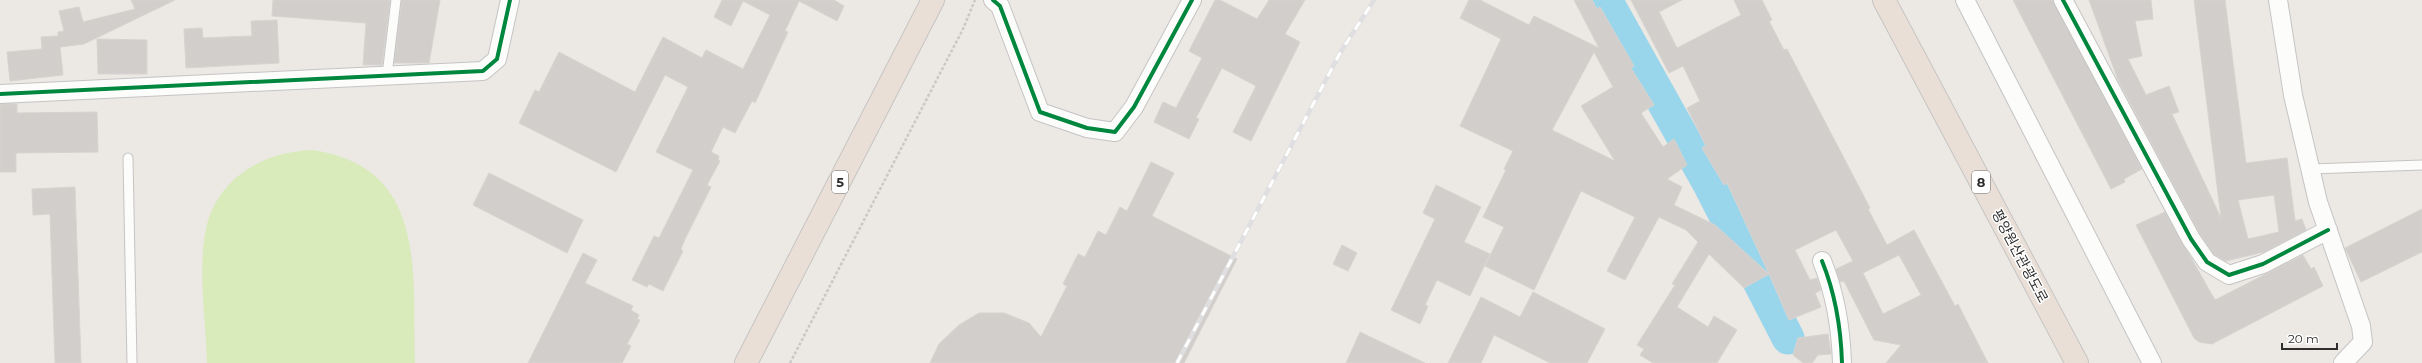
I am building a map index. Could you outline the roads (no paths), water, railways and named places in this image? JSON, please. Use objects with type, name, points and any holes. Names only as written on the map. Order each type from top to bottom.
[{"type":"highway","name":"5","points":[[746,363],[933,0]]},
{"type":"highway","name":"평양원산관광도로","points":[[1884,0],[2077,363]]},
{"type":"street","points":[[0,94],[483,71],[497,59],[510,0]]},
{"type":"street","points":[[993,0],[1000,6],[1040,112],[1088,128],[1115,132],[1134,107],[1192,0]]},
{"type":"street","points":[[1965,0],[2152,363]]},
{"type":"street","points":[[2063,0],[2191,239],[2207,262],[2229,275],[2263,264],[2328,230]]},
{"type":"street","points":[[2278,0],[2293,94],[2311,169],[2328,230],[2361,326],[2363,342],[2343,363]]},
{"type":"street","points":[[1822,261],[1830,283],[1842,343],[1842,363]]},
{"type":"lane","points":[[387,75],[396,0]]},
{"type":"lane","points":[[128,158],[132,363]]},
{"type":"lane","points":[[2311,169],[2422,165]]},
{"type":"waterway","points":[[1606,0],[1709,184],[1788,338]]},
{"type":"railway","points":[[1177,363],[1340,53],[1374,0]]}]
